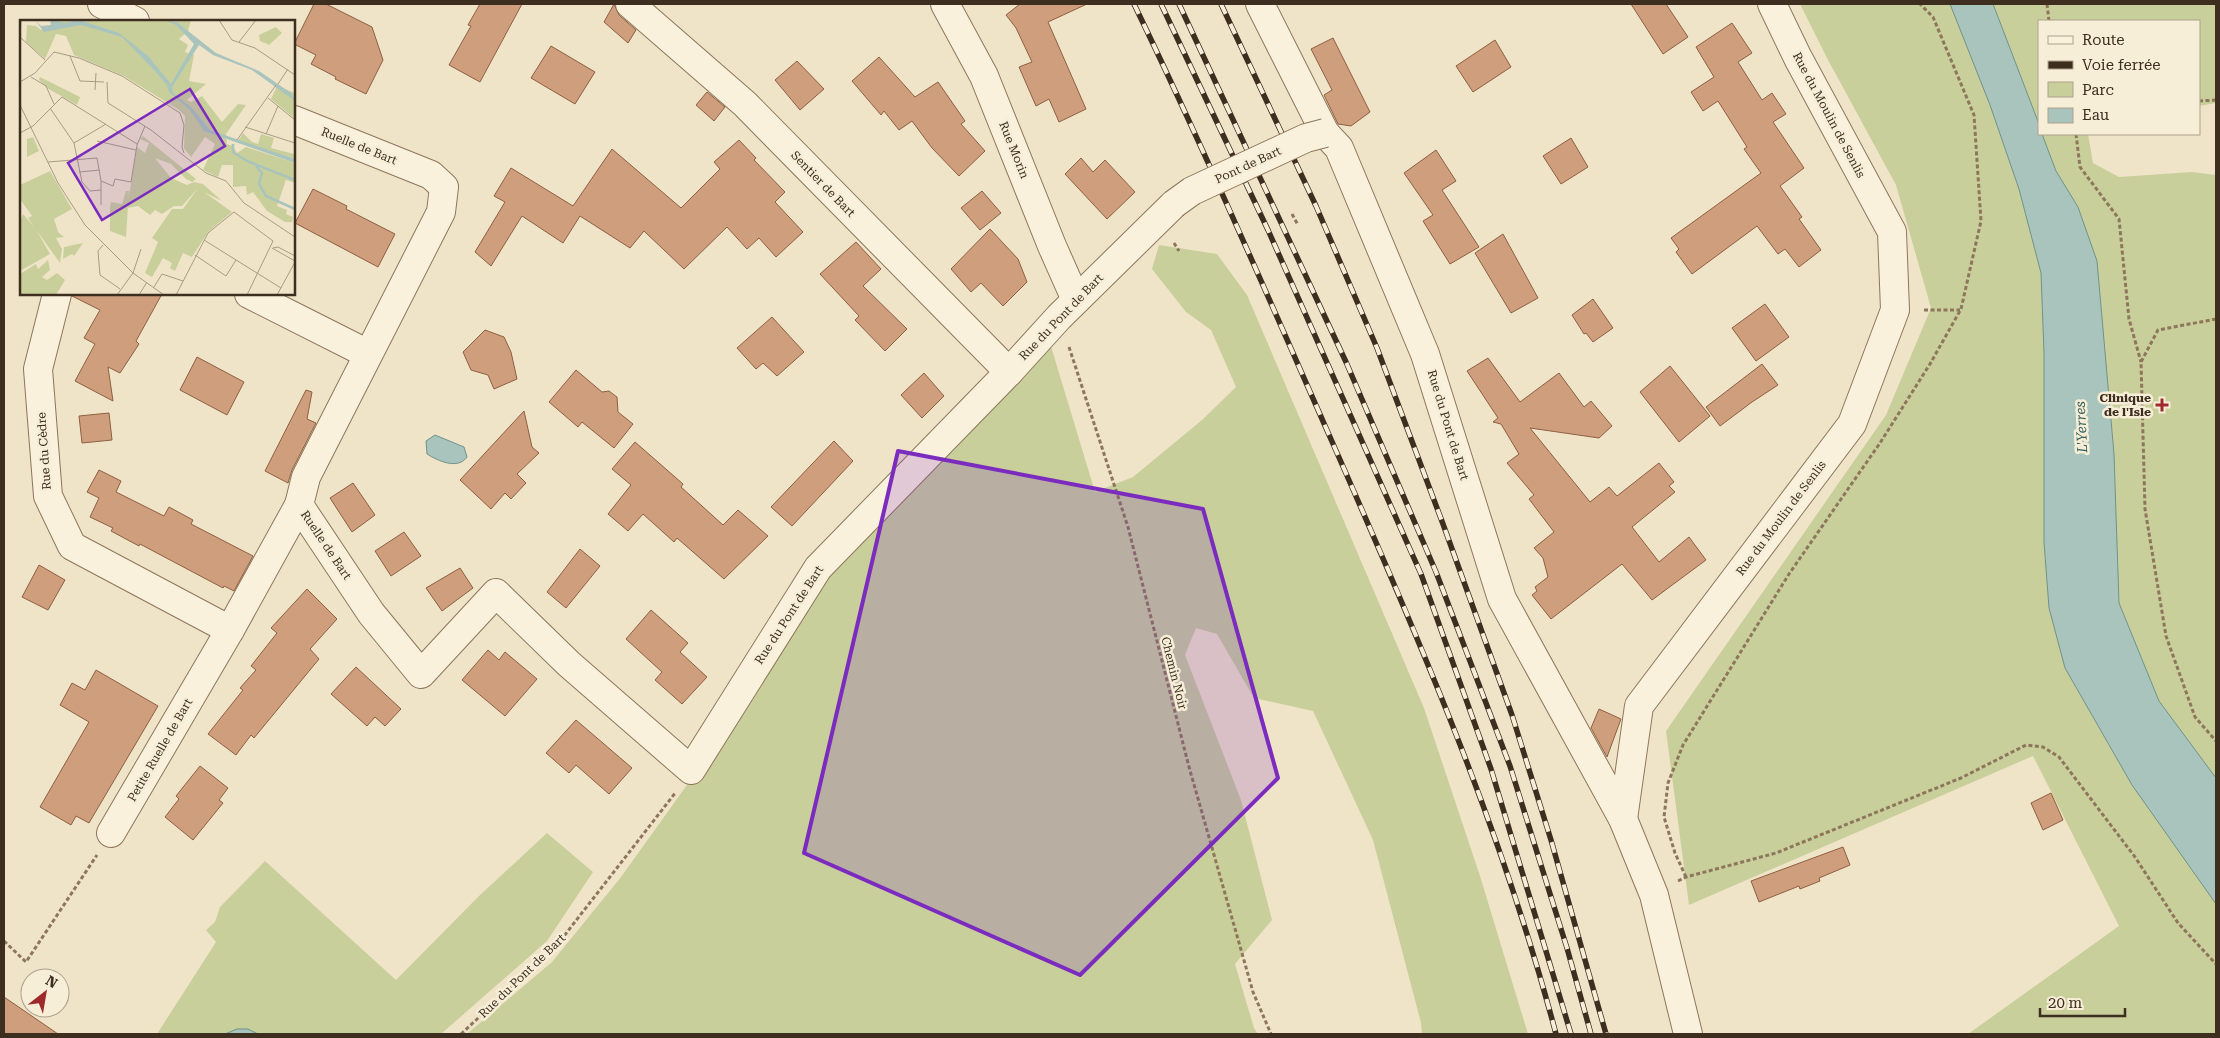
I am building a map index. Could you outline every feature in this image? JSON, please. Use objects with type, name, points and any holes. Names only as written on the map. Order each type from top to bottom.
[{"type":"street","points":[[102,4],[136,17]]},
{"type":"street","name":"Sentier de Bart","points":[[630,4],[745,104],[1009,372]]},
{"type":"street","name":"Rue Morin","points":[[945,4],[984,76],[1052,246],[1068,308]]},
{"type":"street","name":"Rue du Pont de Bart","points":[[1260,4],[1325,133],[1339,148],[1425,354],[1502,599],[1623,819]]},
{"type":"street","name":"Rue du Moulin de Senlis","points":[[1623,819],[1639,706],[1852,424],[1895,310],[1892,232],[1798,58],[1772,4]]},
{"type":"street","name":"Ruelle de Bart","points":[[295,120],[432,175],[444,187],[441,212],[306,477],[299,505],[371,613],[421,674],[496,592],[569,664],[691,770]]},
{"type":"street","name":"Pont de Bart","points":[[1174,204],[1192,191],[1306,138],[1325,133]]},
{"type":"street","name":"Rue du Pont de Bart","points":[[691,770],[818,568],[1009,372],[1068,308],[1174,204]]},
{"type":"street","name":"Rue du Cèdre","points":[[57,295],[38,369],[48,496],[72,546],[230,630]]},
{"type":"street","points":[[251,295],[368,354]]},
{"type":"street","name":"Petite Ruelle de Bart","points":[[111,833],[230,630],[299,505]]},
{"type":"street","points":[[1623,819],[1654,895],[1688,1034]]},
{"type":"path","points":[[2047,4],[2049,20]]},
{"type":"path","points":[[2200,101],[2216,100]]},
{"type":"path","points":[[2076,135],[2080,167],[2119,219],[2129,319],[2141,362],[2145,508],[2166,636],[2195,717],[2216,741]]},
{"type":"path","points":[[1292,214],[1298,225]]},
{"type":"path","name":"Chemin Noir","points":[[1068,308],[1128,527],[1194,786],[1253,992],[1272,1034]]},
{"type":"path","points":[[1895,310],[1961,310]]},
{"type":"path","points":[[2141,362],[2158,330],[2216,319]]},
{"type":"path","points":[[1686,877],[1776,853],[1961,778],[2026,745],[2043,747],[2060,757],[2134,857],[2178,923],[2216,964]]},
{"type":"path","name":"Rue du Pont de Bart","points":[[461,1034],[557,945],[691,770]]},
{"type":"path","points":[[4,940],[26,962],[111,833]]},
{"type":"highlighted area","points":[[898,451],[1203,509],[1278,778],[1080,975],[804,853]]},
{"type":"green space","points":[[1800,4],[2216,4],[2216,103],[2200,106],[2200,20],[2038,20],[2038,135],[2088,135],[2093,163],[2119,177],[2192,172],[2216,175],[2216,1034],[1968,1034],[2119,926],[2033,756],[1689,905],[1666,731],[1886,415],[1931,308],[1896,185],[1828,60]]},
{"type":"green space","points":[[1159,245],[1217,254],[1247,295],[1424,708],[1480,876],[1528,1034],[1422,1034],[1421,1023],[1373,840],[1313,711],[1254,698],[1217,634],[1196,628],[1185,655],[1241,800],[1272,920],[1235,964],[1254,1028],[1258,1034],[467,1034],[552,962],[621,877],[750,697],[808,598],[1050,343],[1095,492],[1133,477],[1202,420],[1236,387],[1211,330],[1186,312],[1152,269]]},
{"type":"green space","points":[[547,833],[593,872],[547,941],[441,1034],[157,1034],[216,942],[206,930],[215,922],[220,907],[265,861],[396,980],[479,896]]},
{"type":"water","name":"L'Yerres","points":[[1950,4],[1993,4],[2038,121],[2038,135],[2042,135],[2056,171],[2078,207],[2097,261],[2114,454],[2119,603],[2159,701],[2216,778],[2216,904],[2132,785],[2065,668],[2049,608],[2044,542],[2044,353],[2041,273],[2019,189],[1990,105]]},
{"type":"water","points":[[435,435],[464,447],[467,457],[463,461],[453,464],[427,454],[426,441]]},
{"type":"water","points":[[237,1029],[248,1029],[258,1034],[225,1034]]},
{"type":"building","points":[[314,4],[326,4],[372,27],[383,60],[366,94],[335,79],[336,77],[311,64],[316,55],[295,44]]},
{"type":"building","points":[[480,4],[522,4],[480,82],[449,65],[471,26],[468,25]]},
{"type":"building","points":[[614,4],[619,15],[636,30],[628,43],[604,22]]},
{"type":"building","points":[[1020,4],[1087,4],[1048,22],[1086,109],[1059,122],[1049,99],[1036,106],[1019,67],[1032,62],[1016,28],[1006,15]]},
{"type":"building","points":[[1631,4],[1666,4],[1688,37],[1663,54]]},
{"type":"building","points":[[1732,23],[1752,53],[1738,62],[1762,100],[1772,93],[1786,114],[1773,122],[1804,168],[1780,186],[1802,217],[1799,219],[1821,250],[1799,267],[1785,249],[1778,254],[1757,226],[1692,274],[1676,252],[1679,249],[1671,238],[1761,173],[1744,149],[1747,147],[1718,101],[1703,111],[1691,92],[1714,77],[1696,47]]},
{"type":"building","points":[[1333,38],[1370,112],[1351,126],[1338,124],[1324,95],[1332,90],[1311,49]]},
{"type":"building","points":[[1495,40],[1511,67],[1473,92],[1456,66]]},
{"type":"building","points":[[551,46],[595,72],[575,104],[531,78]]},
{"type":"building","points":[[879,57],[915,97],[938,82],[965,121],[961,124],[985,151],[959,176],[932,148],[912,121],[899,130],[884,111],[881,115],[852,81]]},
{"type":"building","points":[[797,61],[824,89],[800,110],[775,80]]},
{"type":"building","points":[[707,92],[725,107],[714,121],[696,105]]},
{"type":"building","points":[[1571,138],[1588,167],[1561,184],[1543,156]]},
{"type":"building","points":[[739,140],[756,158],[754,160],[785,192],[775,202],[803,232],[776,257],[759,238],[747,249],[727,227],[684,269],[644,231],[630,248],[580,216],[563,243],[522,216],[491,266],[475,252],[505,202],[494,196],[511,168],[573,206],[612,149],[681,208],[720,169],[714,162]]},
{"type":"building","points":[[1436,150],[1456,181],[1442,190],[1479,247],[1450,264],[1423,221],[1433,215],[1404,173]]},
{"type":"building","points":[[1081,158],[1093,172],[1105,160],[1135,192],[1107,219],[1065,174]]},
{"type":"building","points":[[313,189],[347,206],[346,209],[395,234],[378,267],[295,223]]},
{"type":"building","points":[[982,191],[1001,213],[980,230],[961,208]]},
{"type":"building","points":[[990,229],[1018,259],[1027,282],[1003,306],[981,283],[971,292],[951,269]]},
{"type":"building","points":[[1503,234],[1538,298],[1511,313],[1475,253]]},
{"type":"building","points":[[856,242],[881,269],[863,286],[907,329],[885,351],[855,320],[859,316],[820,274]]},
{"type":"building","points":[[161,295],[136,341],[139,344],[120,373],[108,367],[113,401],[75,381],[95,344],[84,338],[100,310],[72,296]]},
{"type":"building","points":[[1593,299],[1613,328],[1593,342],[1586,333],[1584,334],[1572,315]]},
{"type":"building","points":[[1765,304],[1789,337],[1756,361],[1732,328]]},
{"type":"building","points":[[772,317],[804,352],[777,376],[763,363],[756,369],[737,348]]},
{"type":"building","points":[[485,330],[504,337],[511,352],[517,379],[494,389],[488,375],[471,370],[463,352]]},
{"type":"building","points":[[197,357],[244,382],[227,415],[180,390]]},
{"type":"building","points":[[1488,358],[1520,402],[1559,373],[1584,407],[1591,401],[1612,426],[1599,438],[1530,428],[1590,502],[1609,487],[1617,496],[1659,463],[1674,482],[1669,486],[1675,492],[1632,527],[1659,562],[1689,537],[1706,560],[1652,600],[1622,564],[1551,619],[1532,595],[1537,591],[1535,587],[1548,577],[1543,558],[1534,548],[1554,532],[1529,499],[1534,495],[1507,463],[1519,454],[1501,424],[1493,422],[1498,418],[1467,371]]},
{"type":"building","points":[[1762,364],[1778,385],[1720,426],[1706,407]]},
{"type":"building","points":[[1670,366],[1710,416],[1679,442],[1640,392]]},
{"type":"building","points":[[576,370],[602,392],[609,391],[617,397],[618,412],[633,424],[614,448],[582,422],[578,427],[549,402]]},
{"type":"building","points":[[924,373],[944,396],[922,418],[901,395]]},
{"type":"building","points":[[306,390],[312,392],[307,419],[316,423],[292,470],[288,483],[265,471]]},
{"type":"building","points":[[524,411],[532,447],[539,453],[517,474],[526,483],[511,499],[505,493],[491,509],[460,480]]},
{"type":"building","points":[[109,413],[112,440],[82,443],[79,416]]},
{"type":"building","points":[[834,441],[853,461],[792,526],[771,507]]},
{"type":"building","points":[[635,442],[683,484],[681,487],[723,525],[738,510],[768,536],[724,579],[677,538],[674,542],[643,514],[628,531],[608,514],[631,485],[612,469]]},
{"type":"building","points":[[99,470],[121,481],[116,492],[164,516],[169,507],[193,520],[191,524],[253,556],[234,591],[224,586],[223,588],[140,544],[139,546],[111,531],[113,528],[90,517],[99,498],[87,492]]},
{"type":"building","points":[[353,483],[375,515],[352,532],[330,498]]},
{"type":"building","points":[[404,532],[421,556],[391,576],[375,551]]},
{"type":"building","points":[[580,549],[600,566],[566,608],[547,592]]},
{"type":"building","points":[[39,565],[65,580],[48,610],[22,597]]},
{"type":"building","points":[[460,568],[473,588],[442,611],[426,588]]},
{"type":"building","points":[[307,589],[337,619],[310,649],[319,659],[254,738],[251,735],[236,755],[208,734],[243,690],[240,688],[256,670],[251,666],[277,633],[271,628]]},
{"type":"building","points":[[651,610],[688,643],[680,652],[707,677],[682,704],[655,680],[662,672],[626,639]]},
{"type":"building","points":[[488,650],[499,660],[505,652],[537,679],[505,716],[462,680]]},
{"type":"building","points":[[356,667],[401,709],[385,726],[375,717],[367,726],[331,694]]},
{"type":"building","points":[[96,670],[158,706],[89,823],[76,816],[71,825],[40,807],[89,722],[60,705],[72,683],[85,690]]},
{"type":"building","points":[[1599,709],[1621,719],[1607,757],[1591,728]]},
{"type":"building","points":[[576,720],[632,768],[609,794],[576,765],[569,773],[546,753]]},
{"type":"building","points":[[200,766],[228,788],[219,800],[223,803],[193,840],[165,817],[179,799],[176,796]]},
{"type":"building","points":[[2051,793],[2063,820],[2043,830],[2031,803]]},
{"type":"building","points":[[1843,847],[1850,865],[1819,878],[1820,881],[1800,889],[1799,886],[1759,902],[1751,881]]},
{"type":"building","points":[[4,997],[20,1008],[20,1018],[35,1018],[58,1034],[4,1034]]},
{"type":"railway","points":[[1134,4],[1258,274],[1425,658],[1455,732],[1510,882],[1556,1034]]},
{"type":"railway","points":[[1161,4],[1268,230],[1421,574],[1491,769],[1571,1034]]},
{"type":"railway","points":[[1179,4],[1346,362],[1436,572],[1510,766],[1567,948],[1591,1034]]},
{"type":"railway","points":[[1221,4],[1316,206],[1377,348],[1443,524],[1512,715],[1551,840],[1606,1034]]},
{"type":"place","name":"Clinique de l'Isle","points":[[2162,405]]}]
